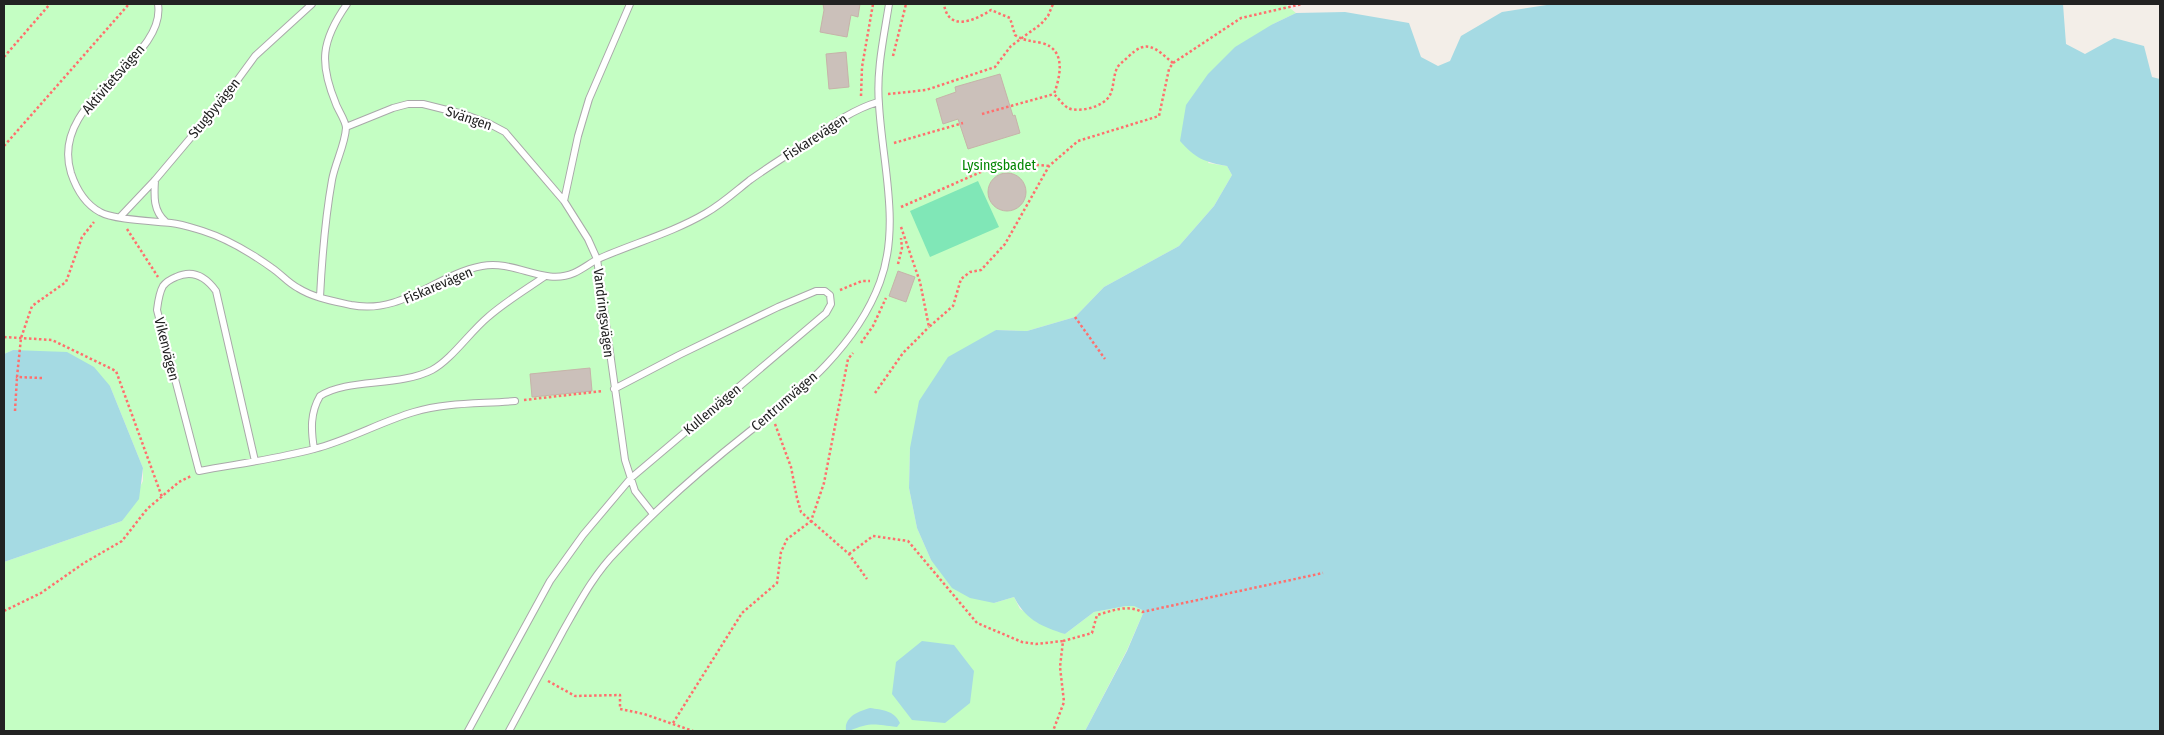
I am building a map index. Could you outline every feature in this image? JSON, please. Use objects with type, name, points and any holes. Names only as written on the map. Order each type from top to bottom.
[{"type":"lane","name":"Aktivitetsvägen","points":[[101,214],[87,202],[77,189],[70,170],[68,155],[70,138],[75,124],[86,108],[146,42],[159,18],[158,4]]},
{"type":"lane","name":"Stugbyvägen","points":[[120,217],[155,180],[224,97],[255,56],[312,4]]},
{"type":"lane","points":[[320,298],[324,238],[331,185],[346,127],[325,75],[325,49],[337,17],[347,4]]},
{"type":"lane","points":[[564,201],[578,136],[589,99],[630,4]]},
{"type":"lane","name":"Centrumvägen","points":[[509,731],[583,596],[614,554],[653,514],[750,431],[771,416],[842,347],[868,312],[888,259],[890,213],[878,102],[880,62],[889,4]]},
{"type":"lane","name":"Fiskarevägen","points":[[120,217],[166,222],[207,233],[230,242],[299,289],[320,298],[355,305],[380,307],[392,304],[442,280],[482,266],[523,268],[544,277],[557,277],[573,273],[597,259],[656,237],[707,213],[753,178],[846,116],[864,106],[878,102]]},
{"type":"lane","name":"Svängen","points":[[346,127],[408,104],[423,104],[471,117],[505,132],[564,201]]},
{"type":"lane","points":[[155,180],[155,206],[159,216],[166,222]]},
{"type":"lane","name":"Vandringsvägen","points":[[564,201],[588,239],[597,259],[625,460],[635,491],[653,514]]},
{"type":"lane","points":[[101,214],[120,217]]},
{"type":"lane","points":[[164,285],[180,275],[191,273],[200,275],[208,281],[216,292],[255,461]]},
{"type":"lane","points":[[314,449],[311,429],[312,416],[320,396],[336,389],[398,380],[433,369],[448,358],[489,316],[544,277]]},
{"type":"lane","name":"Vikenvägen","points":[[164,285],[159,296],[157,310],[199,471]]},
{"type":"lane","points":[[614,389],[778,307],[816,291],[825,291],[830,295]]},
{"type":"lane","name":"Kullenvägen","points":[[468,731],[550,581],[583,535],[630,478],[826,313],[831,304],[830,295]]},
{"type":"lane","points":[[199,471],[314,449],[415,412],[446,406],[515,401]]},
{"type":"path","points":[[4,56],[50,4]]},
{"type":"path","points":[[4,146],[130,4]]},
{"type":"path","points":[[864,106],[861,96],[862,67],[873,4]]},
{"type":"path","points":[[892,64],[906,4]]},
{"type":"path","points":[[944,4],[947,15],[951,19],[958,21],[974,20],[991,10],[998,12],[1010,18],[1015,36],[1022,40],[1045,44],[1054,52],[1060,62],[1061,71],[1054,94]]},
{"type":"path","points":[[879,94],[911,93],[926,90],[995,68],[1011,46],[1022,40],[1048,16],[1052,4]]},
{"type":"path","points":[[875,393],[903,353],[953,306],[961,278],[970,272],[981,270],[1005,244],[1050,166],[1078,142],[1159,116],[1169,69],[1173,63],[1241,18],[1302,4]]},
{"type":"path","points":[[1054,94],[1067,107],[1079,109],[1093,107],[1110,95],[1117,68],[1137,47],[1149,46],[1173,63]]},
{"type":"path","points":[[890,87],[890,94]]},
{"type":"path","points":[[982,114],[1054,94]]},
{"type":"path","points":[[892,144],[963,123]]},
{"type":"path","points":[[890,213],[1004,162],[1050,166]]},
{"type":"path","points":[[15,411],[21,338],[32,306],[66,282],[82,237],[101,214]]},
{"type":"path","points":[[120,217],[164,285]]},
{"type":"path","points":[[901,226],[920,282],[929,327]]},
{"type":"path","points":[[830,295],[862,281],[880,282]]},
{"type":"path","points":[[1076,317],[1105,360]]},
{"type":"path","points":[[4,337],[52,340],[116,371],[162,497]]},
{"type":"path","points":[[673,724],[742,613],[777,583],[781,552],[787,539],[811,521],[824,483],[848,359]]},
{"type":"path","points":[[17,377],[42,378]]},
{"type":"path","points":[[515,401],[614,389]]},
{"type":"path","points":[[771,416],[785,446],[801,512],[849,554],[867,579]]},
{"type":"path","points":[[4,611],[41,593],[84,563],[122,541],[147,509],[179,482],[199,471]]},
{"type":"path","points":[[849,554],[873,536],[908,541],[977,624],[1022,642],[1036,644],[1063,641],[1092,633],[1097,615],[1126,608],[1144,611],[1324,573]]},
{"type":"path","points":[[1053,731],[1064,702],[1060,667],[1063,641]]},
{"type":"path","points":[[539,675],[575,696],[620,695],[620,710],[644,714],[693,731]]},
{"type":"green space","name":"Lysingsbadet","points":[[4,4],[1285,4],[1296,13],[1273,24],[1208,163],[1227,166],[1232,175],[1214,206],[1179,246],[1104,287],[1075,317],[1027,331],[996,330],[910,448],[909,488],[917,528],[931,560],[994,603],[1014,597],[1020,609],[1065,634],[1094,612],[1126,606],[1134,606],[1144,611],[1127,650],[1085,731],[4,731],[4,562],[122,521],[143,481],[143,468],[110,386],[13,350],[4,354]]},
{"type":"green space","points":[[978,181],[999,227],[930,257],[910,211]]},
{"type":"water","points":[[1553,4],[2063,4],[2066,44],[2085,54],[2114,38],[2144,46],[2152,77],[2160,79],[2160,731],[1085,731],[1127,651],[1144,611],[1134,606],[1126,606],[1094,612],[1065,634],[1029,617],[1014,597],[994,603],[970,598],[952,588],[931,560],[917,528],[909,488],[910,448],[919,401],[948,357],[996,330],[1027,331],[1075,317],[1104,287],[1179,246],[1214,206],[1232,175],[1227,166],[1200,158],[1190,152],[1180,141],[1186,105],[1208,74],[1235,47],[1273,24],[1296,13],[1345,12],[1409,23],[1421,57],[1438,66],[1450,61],[1461,36],[1502,12]]},
{"type":"water","points":[[13,350],[67,352],[94,367],[110,386],[143,468],[139,499],[122,521],[4,562],[4,354]]},
{"type":"water","points":[[922,641],[954,645],[974,671],[970,703],[945,723],[912,720],[892,694],[896,662]]},
{"type":"water","points":[[870,708],[891,713],[900,723],[897,727],[872,724],[849,731],[846,730],[847,722],[850,718]]},
{"type":"building","points":[[823,4],[860,4],[858,17],[851,15],[847,37],[820,32],[824,10]]},
{"type":"building","points":[[846,52],[849,87],[829,89],[826,54]]},
{"type":"building","points":[[1000,74],[1020,133],[968,149],[958,119],[943,124],[936,99],[956,92],[955,87]]},
{"type":"building","points":[[1007,173],[1020,179],[1026,192],[1020,205],[1007,211],[994,205],[988,192],[994,179]]},
{"type":"building","points":[[898,271],[915,277],[906,302],[889,296]]},
{"type":"building","points":[[590,368],[592,391],[532,397],[530,374]]}]
